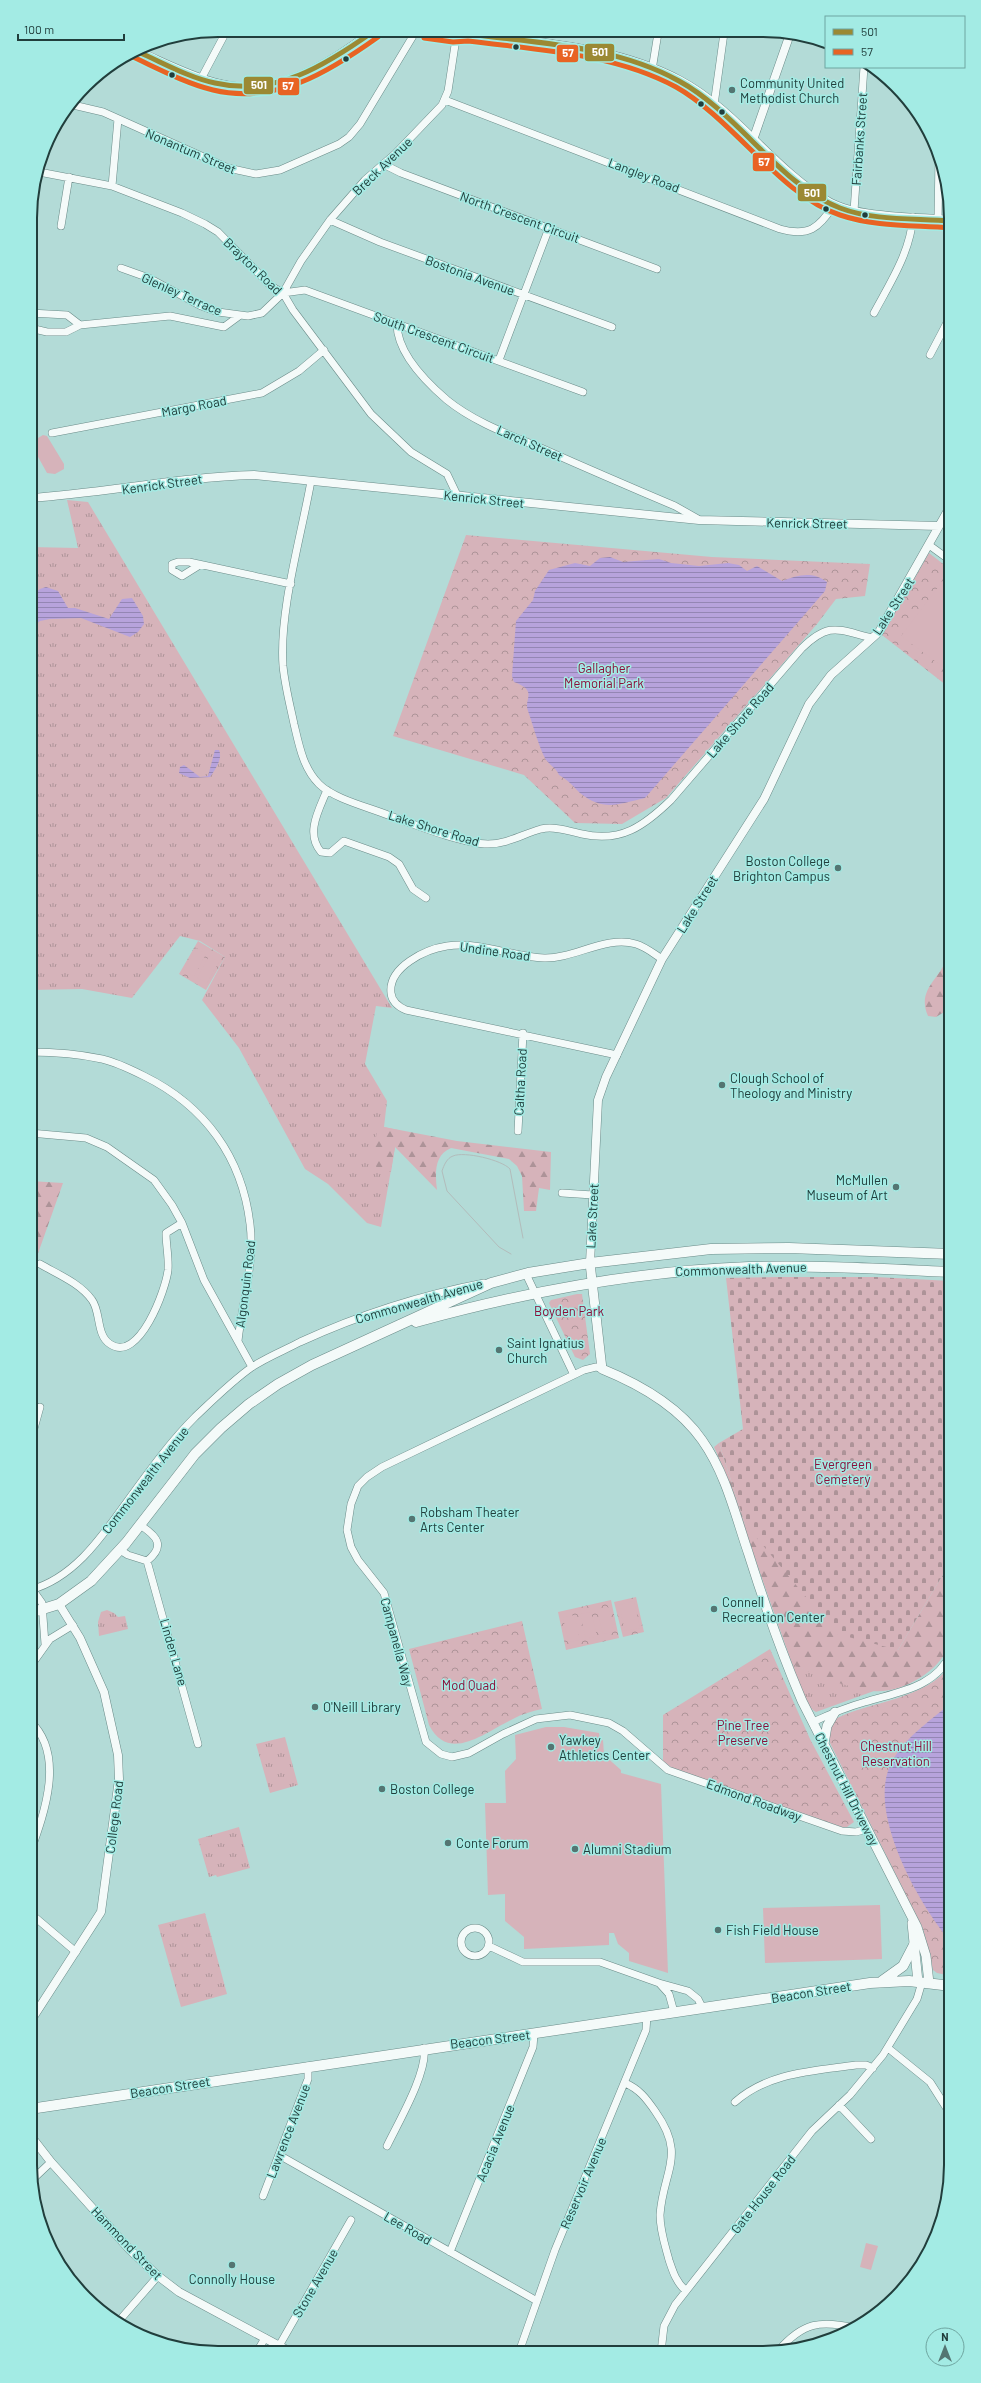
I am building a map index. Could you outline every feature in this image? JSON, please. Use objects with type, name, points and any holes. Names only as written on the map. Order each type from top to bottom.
[{"type":"main road","points":[[143,54],[201,79],[239,88],[260,87],[286,82],[325,65],[365,37]]},
{"type":"main road","points":[[491,37],[582,50],[652,70],[680,81],[714,105],[798,180],[834,205],[877,216],[913,217],[944,220]]},
{"type":"main road","name":"Commonwealth Avenue","points":[[37,1611],[59,1604],[84,1588],[120,1550],[195,1454],[221,1428],[250,1404],[293,1375],[483,1286],[506,1278],[526,1274],[590,1263],[685,1251],[737,1248],[944,1254]]},
{"type":"main road","name":"Lake Street","points":[[590,1263],[591,1284],[602,1369]]},
{"type":"main road","name":"Commonwealth Avenue","points":[[393,1329],[535,1292],[664,1273],[748,1267],[826,1266],[944,1272]]},
{"type":"main road","points":[[602,1369],[644,1390],[677,1414],[702,1440],[712,1456],[724,1481],[777,1641],[813,1722]]},
{"type":"main road","points":[[824,1744],[827,1726],[835,1712]]},
{"type":"main road","name":"Chestnut Hill Driveway","points":[[813,1722],[910,1912],[924,1945],[923,1982]]},
{"type":"main road","name":"Chestnut Hill Driveway","points":[[910,1912],[923,1982]]},
{"type":"main road","points":[[878,1982],[903,1966],[915,1943]]},
{"type":"main road","name":"Beacon Street","points":[[37,2108],[424,2048],[534,2034],[702,2007],[878,1982],[923,1982],[944,1985]]},
{"type":"street","points":[[201,79],[223,37]]},
{"type":"street","name":"Nonantum Street","points":[[76,105],[87,107],[118,118],[236,171],[256,174],[280,170],[339,144],[349,137],[360,124],[412,37]]},
{"type":"street","name":"Breck Avenue","points":[[283,293],[305,255],[330,220],[365,180],[436,113],[445,100],[462,37]]},
{"type":"street","points":[[652,70],[657,37]]},
{"type":"street","points":[[714,105],[723,37]]},
{"type":"street","points":[[753,140],[788,39]]},
{"type":"street","name":"Fairbanks Street","points":[[854,211],[864,69]]},
{"type":"street","name":"Langley Road","points":[[445,100],[786,230],[800,232],[811,229],[823,222],[834,205]]},
{"type":"street","points":[[112,186],[118,118]]},
{"type":"street","name":"North Crescent Circuit","points":[[383,164],[401,173],[656,269]]},
{"type":"street","name":"Brayton Road","points":[[43,173],[112,186],[182,213],[218,232],[266,281],[283,293],[293,310],[371,414],[411,452],[447,474],[457,495]]},
{"type":"street","points":[[938,220],[939,174]]},
{"type":"street","points":[[61,226],[69,177]]},
{"type":"street","points":[[874,313],[902,262],[908,244],[913,217]]},
{"type":"street","name":"Bostonia Avenue","points":[[330,220],[380,242],[612,327]]},
{"type":"street","points":[[499,360],[549,228]]},
{"type":"street","name":"Glenley Terrace","points":[[121,268],[148,278],[201,306],[218,312],[239,316],[262,313],[283,293]]},
{"type":"street","name":"South Crescent Circuit","points":[[283,293],[306,290],[584,392]]},
{"type":"street","points":[[37,313],[67,315],[80,325]]},
{"type":"street","points":[[37,330],[47,332],[66,332],[80,325],[170,316],[224,327],[239,316]]},
{"type":"street","name":"Larch Street","points":[[397,324],[397,335],[401,347],[424,376],[448,400],[468,414],[502,431],[675,506],[699,520]]},
{"type":"street","points":[[930,355],[944,328]]},
{"type":"street","name":"Margo Road","points":[[52,433],[262,393],[293,374],[324,350]]},
{"type":"street","name":"Kenrick Street","points":[[37,498],[76,495],[230,476],[254,475],[311,482],[457,495],[699,520],[940,526]]},
{"type":"street","name":"Lake Shore Road","points":[[311,482],[291,584],[283,645],[286,683],[298,742],[308,771],[327,790],[403,820],[474,843],[488,844],[508,841],[543,829],[559,829],[597,838],[632,831],[648,821],[671,800],[802,648],[816,634],[827,630],[872,638]]},
{"type":"street","name":"Lake Street","points":[[590,1263],[598,1100],[602,1085],[662,959],[764,799],[809,704],[832,675],[879,632],[944,519]]},
{"type":"street","points":[[929,545],[944,556]]},
{"type":"street","points":[[198,566],[291,584]]},
{"type":"street","points":[[327,790],[312,834],[316,846],[321,852],[330,853],[344,841],[389,857],[399,864],[413,889],[426,898]]},
{"type":"street","name":"Undine Road","points":[[617,1055],[523,1033],[404,1009],[393,998],[392,984],[400,970],[413,960],[433,950],[453,945],[468,946],[520,956],[553,958],[565,957],[608,944],[627,942],[642,947],[662,959]]},
{"type":"street","name":"Caltha Road","points":[[518,1131],[523,1033]]},
{"type":"street","name":"Algonquin Road","points":[[37,1052],[62,1053],[104,1059],[136,1072],[169,1088],[185,1100],[214,1130],[226,1150],[242,1185],[250,1225],[251,1253],[238,1341]]},
{"type":"street","points":[[37,1134],[86,1138],[106,1146],[154,1180],[172,1205],[182,1223],[202,1275],[252,1367]]},
{"type":"street","points":[[562,1193],[593,1195]]},
{"type":"street","points":[[40,1264],[80,1288],[90,1296],[96,1306],[105,1339],[115,1346],[123,1346],[136,1339],[152,1317],[168,1272],[166,1233],[182,1223]]},
{"type":"street","points":[[526,1274],[574,1375]]},
{"type":"street","name":"Commonwealth Avenue","points":[[37,1586],[58,1578],[74,1566],[96,1542],[153,1466],[194,1418],[252,1367],[322,1332],[361,1317],[448,1290],[506,1278]]},
{"type":"street","name":"Campanella Way","points":[[602,1369],[587,1369],[382,1467],[367,1477],[358,1486],[346,1522],[351,1547],[358,1560],[379,1583],[384,1593],[422,1734],[430,1747],[441,1754],[452,1757],[469,1753],[503,1734],[536,1719],[570,1715],[609,1723],[632,1737],[646,1750]]},
{"type":"street","points":[[37,1417],[40,1406]]},
{"type":"street","points":[[120,1550],[128,1555],[147,1561],[154,1555],[159,1547],[154,1536],[140,1525]]},
{"type":"street","name":"Linden Lane","points":[[147,1561],[198,1744]]},
{"type":"street","points":[[37,1595],[40,1598],[43,1609],[45,1644]]},
{"type":"street","name":"College Road","points":[[37,2011],[76,1952],[103,1907],[119,1771],[108,1702],[96,1669],[73,1625],[59,1604]]},
{"type":"street","points":[[37,1656],[45,1644],[55,1635],[73,1625]]},
{"type":"street","name":"Chestnut Hill Driveway","points":[[813,1722],[835,1712],[919,1685],[940,1669],[944,1663]]},
{"type":"street","points":[[37,1730],[45,1748],[49,1780],[46,1808],[37,1833]]},
{"type":"street","name":"Edmond Roadway","points":[[646,1750],[668,1770],[842,1831],[856,1832],[867,1829]]},
{"type":"street","points":[[37,1919],[76,1952]]},
{"type":"street","points":[[489,1946],[523,1962],[595,1961],[659,1984],[694,1994],[702,2007]]},
{"type":"street","name":"Gate House Road","points":[[661,2346],[662,2335],[667,2319],[686,2291],[812,2132],[850,2095],[873,2068],[888,2048],[917,1999],[923,1982]]},
{"type":"street","points":[[659,1984],[669,1994],[674,2012]]},
{"type":"street","name":"Reservoir Avenue","points":[[521,2346],[555,2250],[646,2030],[647,2016]]},
{"type":"street","name":"Acacia Avenue","points":[[450,2252],[531,2053],[534,2034]]},
{"type":"street","points":[[387,2146],[422,2072],[425,2058],[424,2048]]},
{"type":"street","points":[[888,2048],[930,2082],[944,2104]]},
{"type":"street","points":[[735,2102],[755,2086],[776,2078],[856,2065],[866,2065],[873,2068]]},
{"type":"street","name":"Lawrence Avenue","points":[[263,2196],[308,2079],[308,2066]]},
{"type":"street","points":[[624,2083],[636,2088],[646,2098],[663,2122],[669,2135],[672,2159],[661,2209],[661,2231],[674,2275],[686,2291]]},
{"type":"street","points":[[839,2105],[871,2139]]},
{"type":"street","name":"Hammond Street","points":[[37,2144],[51,2162],[136,2257],[158,2276],[179,2292],[279,2346]]},
{"type":"street","name":"Lee Road","points":[[279,2155],[537,2301]]},
{"type":"street","points":[[37,2175],[51,2162]]},
{"type":"street","name":"Stone Avenue","points":[[284,2346],[351,2220]]},
{"type":"street","points":[[122,2318],[158,2276]]},
{"type":"street","points":[[785,2344],[798,2332],[810,2325],[832,2323],[845,2326]]},
{"type":"street","points":[[260,2346],[265,2338]]},
{"type":"green space","points":[[43,435],[47,436],[64,464],[64,469],[55,474],[47,473],[37,455],[37,439]]},
{"type":"green space","points":[[67,500],[88,502],[392,1008],[376,1006],[365,1064],[387,1101],[384,1127],[398,1130],[381,1227],[367,1223],[328,1184],[305,1169],[239,1048],[202,1000],[225,957],[200,941],[180,936],[132,998],[82,989],[37,990],[37,547],[78,548]]},
{"type":"green space","name":"Gallagher Memorial Park","points":[[466,535],[712,557],[870,564],[865,596],[836,599],[817,624],[666,798],[622,824],[575,823],[524,775],[393,736]]},
{"type":"green space","points":[[929,553],[944,565],[944,684],[882,635]]},
{"type":"green space","points":[[944,579],[944,668],[901,636]]},
{"type":"green space","points":[[198,941],[225,957],[206,990],[179,974]]},
{"type":"green space","points":[[196,948],[206,954],[194,976],[184,970]]},
{"type":"green space","points":[[209,956],[219,962],[207,983],[197,978]]},
{"type":"green space","points":[[944,965],[944,1012],[936,1017],[928,1016],[925,1007],[925,998],[927,991]]},
{"type":"green space","points":[[384,1127],[457,1141],[551,1152],[550,1190],[539,1188],[536,1211],[524,1211],[522,1176],[517,1166],[509,1159],[451,1148],[441,1155],[437,1166],[437,1190],[395,1147],[391,1172],[379,1171],[372,1160],[377,1132]]},
{"type":"green space","points":[[37,1181],[63,1183],[37,1256]]},
{"type":"green space","name":"Evergreen Cemetery","points":[[876,1277],[944,1281],[944,1573],[898,1650],[837,1634],[745,1524],[719,1443],[743,1429],[726,1278]]},
{"type":"green space","name":"Boyden Park","points":[[582,1294],[590,1354],[583,1360],[575,1357],[549,1303],[551,1300]]},
{"type":"green space","points":[[719,1443],[745,1524],[898,1650],[944,1573],[944,1654],[936,1665],[917,1680],[906,1685],[884,1691],[873,1691],[843,1684],[792,1664],[724,1470],[714,1447]]},
{"type":"green space","points":[[636,1597],[644,1632],[623,1637],[614,1602]]},
{"type":"green space","points":[[611,1600],[619,1638],[566,1650],[558,1612]]},
{"type":"green space","points":[[634,1601],[640,1628],[625,1631],[619,1605]]},
{"type":"green space","points":[[608,1607],[614,1632],[603,1634],[597,1610]]},
{"type":"green space","points":[[107,1610],[114,1613],[118,1617],[125,1616],[128,1629],[99,1636],[98,1622],[101,1612]]},
{"type":"green space","points":[[591,1612],[597,1636],[586,1639],[580,1614]]},
{"type":"green space","points":[[574,1615],[580,1640],[569,1642],[563,1618]]},
{"type":"green space","name":"Mod Quad","points":[[522,1621],[542,1709],[520,1716],[468,1742],[457,1744],[447,1742],[437,1736],[429,1725],[409,1649]]},
{"type":"green space","name":"Pine Tree Preserve","points":[[770,1649],[810,1739],[854,1822],[847,1827],[841,1827],[672,1768],[663,1761],[663,1715]]},
{"type":"green space","points":[[792,1664],[826,1678],[874,1691],[816,1712],[808,1704],[805,1698]]},
{"type":"green space","name":"Chestnut Hill Reservation","points":[[944,1672],[944,1974],[937,1973],[933,1970],[923,1929],[830,1743],[830,1729],[833,1720],[863,1708],[913,1693],[941,1676]]},
{"type":"green space","name":"Alumni Stadium","points":[[546,1727],[564,1727],[599,1733],[600,1741],[603,1740],[604,1755],[621,1770],[621,1773],[661,1784],[668,1973],[629,1961],[629,1953],[618,1944],[614,1933],[609,1933],[609,1945],[524,1949],[524,1937],[505,1921],[505,1894],[488,1895],[485,1803],[506,1803],[505,1771],[516,1759],[515,1735]]},
{"type":"green space","points":[[285,1737],[298,1785],[270,1793],[256,1744]]},
{"type":"green space","points":[[239,1827],[250,1868],[217,1877],[216,1875],[209,1877],[198,1839]]},
{"type":"green space","points":[[880,1905],[882,1959],[765,1963],[763,1908]]},
{"type":"green space","points":[[205,1913],[227,1994],[181,2007],[158,1925]]},
{"type":"green space","points":[[866,2243],[878,2246],[871,2270],[860,2267]]},
{"type":"shaded area","points":[[610,557],[623,562],[659,559],[671,563],[699,566],[728,563],[739,565],[747,571],[757,566],[782,581],[794,577],[810,575],[816,576],[827,582],[825,591],[645,798],[619,804],[604,805],[596,803],[580,793],[568,781],[559,775],[547,761],[539,745],[528,711],[528,692],[522,685],[514,682],[512,676],[516,621],[533,600],[535,591],[549,570],[575,563],[590,566],[600,558]]},
{"type":"shaded area","points":[[46,587],[58,591],[68,608],[75,608],[109,619],[122,599],[132,598],[143,616],[144,624],[138,632],[130,637],[81,618],[50,619],[37,623],[37,591]]},
{"type":"shaded area","points":[[215,750],[219,750],[220,757],[218,764],[210,777],[190,778],[179,773],[180,767],[184,765],[200,777],[208,776]]},
{"type":"shaded area","points":[[944,1709],[944,1933],[925,1906],[900,1858],[891,1833],[886,1809],[885,1786],[890,1766],[902,1747]]},
{"type":"tram line","points":[[511,1254],[499,1247],[447,1191],[442,1171],[449,1158],[458,1155],[483,1157],[499,1162],[510,1169],[523,1238]]},
{"type":"transit line","name":"501","points":[[143,54],[185,73],[215,83],[237,86],[259,86],[279,82],[319,66],[366,37]]},
{"type":"transit line","name":"57","points":[[135,58],[192,84],[213,90],[236,93],[258,93],[280,89],[321,73],[378,37]]},
{"type":"transit line","name":"501","points":[[492,37],[603,53],[655,69],[679,81],[721,111],[779,167],[819,198],[840,208],[867,215],[944,221]]},
{"type":"transit line","name":"57","points":[[424,38],[453,42],[468,41],[574,55],[601,60],[652,76],[676,87],[697,101],[777,175],[818,205],[840,215],[867,222],[944,228]]},
{"type":"place","name":"Community United Methodist Church","points":[[732,90]]},
{"type":"place","name":"Boston College Brighton Campus","points":[[838,868]]},
{"type":"place","name":"Clough School of Theology and Ministry","points":[[722,1085]]},
{"type":"place","name":"McMullen Museum of Art","points":[[896,1187]]},
{"type":"place","name":"Saint Ignatius Church","points":[[499,1350]]},
{"type":"place","name":"Robsham Theater Arts Center","points":[[412,1519]]},
{"type":"place","name":"Connell Recreation Center","points":[[714,1609]]},
{"type":"place","name":"O'Neill Library","points":[[315,1707]]},
{"type":"place","name":"Yawkey Athletics Center","points":[[551,1747]]},
{"type":"place","name":"Boston College","points":[[382,1789]]},
{"type":"place","name":"Conte Forum","points":[[448,1843]]},
{"type":"place","name":"Alumni Stadium","points":[[575,1849]]},
{"type":"place","name":"Fish Field House","points":[[718,1930]]},
{"type":"place","name":"Connolly House","points":[[232,2265]]}]
